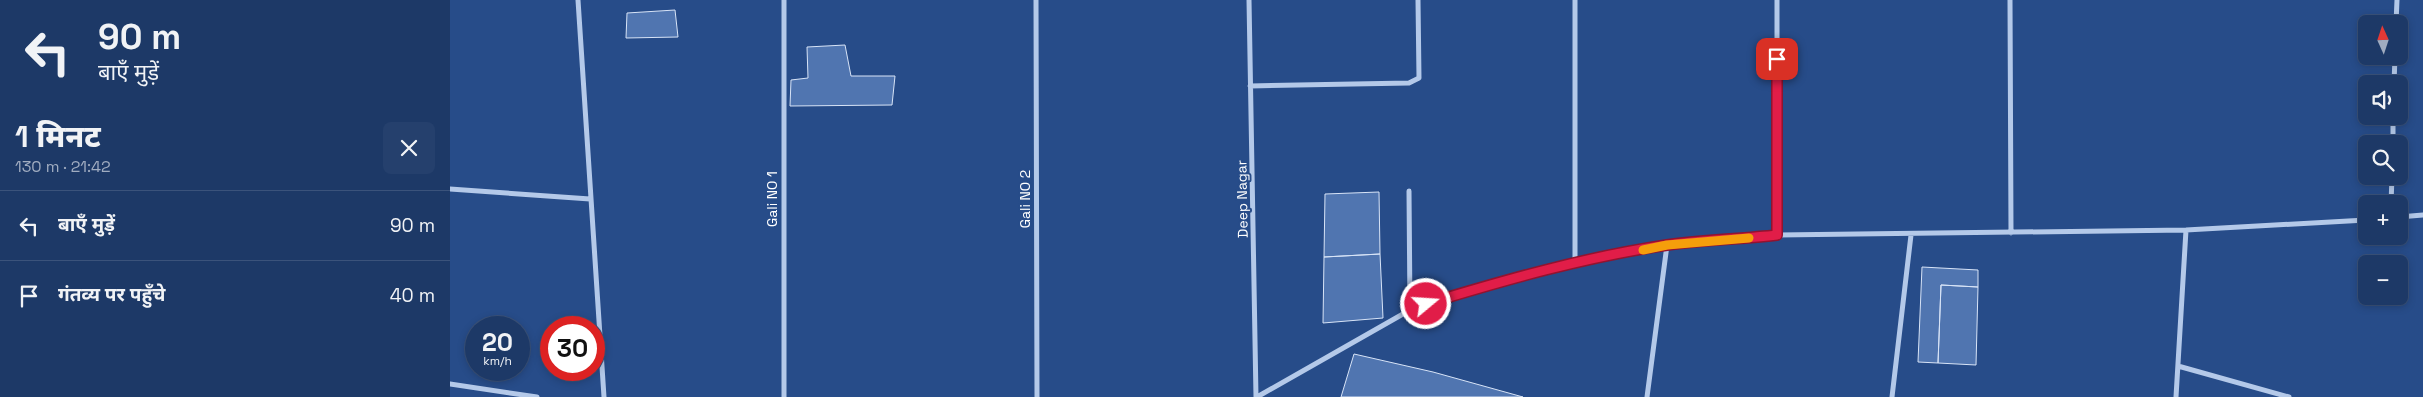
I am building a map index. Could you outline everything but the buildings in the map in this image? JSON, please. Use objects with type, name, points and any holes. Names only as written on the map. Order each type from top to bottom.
[{"type":"street","points":[[578,0],[604,397]]},
{"type":"street","name":"Gali NO 1","points":[[784,0],[784,397]]},
{"type":"street","name":"Gali NO 2","points":[[1036,0],[1037,397]]},
{"type":"street","name":"Deep Nagar","points":[[1249,0],[1256,397]]},
{"type":"street","points":[[1250,86],[1409,83],[1419,78],[1418,0]]},
{"type":"street","points":[[1575,0],[1575,263]]},
{"type":"street","points":[[1777,0],[1777,235]]},
{"type":"street","points":[[2010,0],[2011,233]]},
{"type":"street","points":[[2396,0],[2396,15]]},
{"type":"street","points":[[450,189],[590,198]]},
{"type":"street","points":[[1409,191],[1410,310]]},
{"type":"street","points":[[2408,216],[2423,215]]},
{"type":"street","points":[[1256,397],[1410,310],[1492,284],[1575,263],[1667,245],[1777,235],[2186,230],[2358,220]]},
{"type":"street","points":[[2176,397],[2186,230]]},
{"type":"street","points":[[1892,397],[1911,234]]},
{"type":"street","points":[[1647,397],[1667,245]]},
{"type":"street","points":[[2178,366],[2289,397]]},
{"type":"street","points":[[450,384],[537,397]]},
{"type":"slow traffic","points":[[1643,250],[1667,245],[1749,238]]},
{"type":"route","points":[[1426,304],[1492,284],[1575,263],[1667,245],[1777,235],[1777,59]]}]
